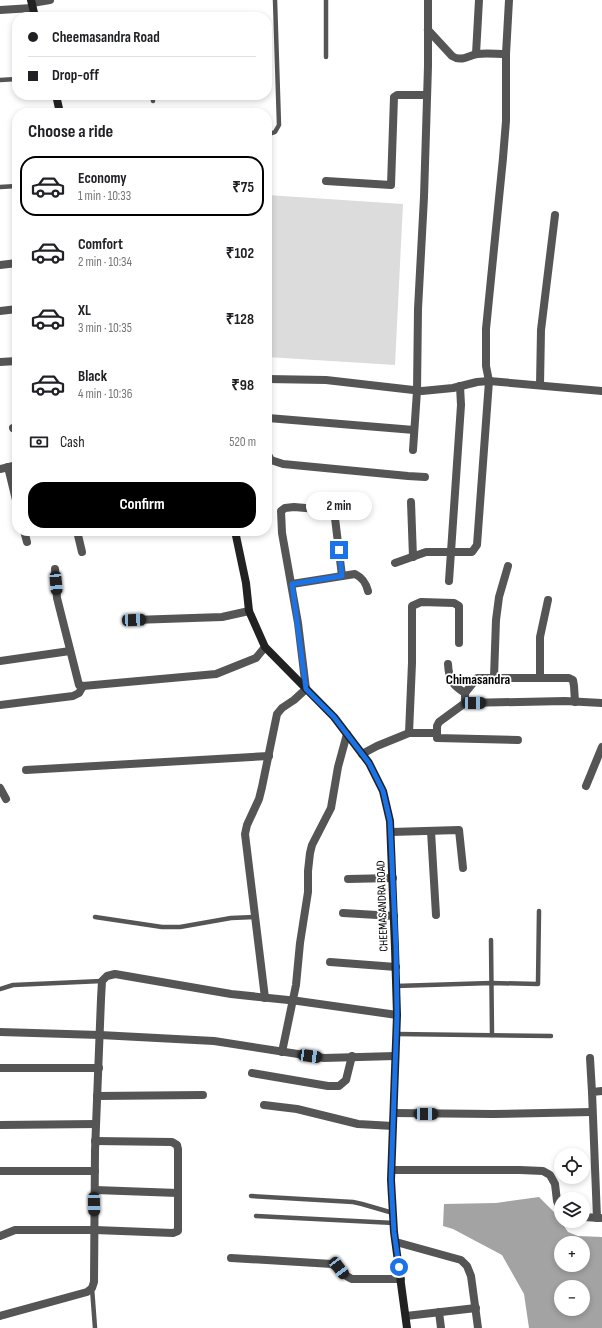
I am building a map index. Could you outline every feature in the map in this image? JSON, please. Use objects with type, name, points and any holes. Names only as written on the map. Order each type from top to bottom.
[{"type":"street","points":[[0,10],[50,0]]},
{"type":"street","points":[[413,450],[417,390],[418,309],[428,95],[428,0]]},
{"type":"street","points":[[476,54],[479,0]]},
{"type":"street","points":[[395,563],[426,552],[472,552],[477,545],[489,381],[486,366],[486,329],[504,158],[506,122],[506,54],[509,0]]},
{"type":"street","points":[[428,30],[452,56],[456,58],[468,58],[476,54],[506,54]]},
{"type":"street","points":[[326,181],[391,185],[394,97],[397,95],[428,95]]},
{"type":"street","points":[[540,385],[541,330],[555,215]]},
{"type":"street","points":[[0,266],[12,264]]},
{"type":"street","points":[[0,310],[12,309]]},
{"type":"street","points":[[0,362],[12,361]]},
{"type":"street","points":[[272,379],[326,380],[434,391],[476,382],[489,381],[602,391]]},
{"type":"street","points":[[449,581],[461,400],[460,386]]},
{"type":"street","points":[[272,417],[414,430]]},
{"type":"street","points":[[272,460],[283,464],[425,477]]},
{"type":"street","points":[[4,468],[12,490]]},
{"type":"street","points":[[411,502],[412,557]]},
{"type":"street","points":[[265,998],[245,834],[247,825],[259,799],[277,714],[282,708],[306,689],[292,584],[282,533],[282,511],[285,508],[294,507],[363,513]]},
{"type":"street","points":[[334,510],[342,576]]},
{"type":"street","points":[[25,536],[27,542]]},
{"type":"street","points":[[78,536],[82,552]]},
{"type":"street","name":"CHEEMASANDRA ROAD","points":[[237,536],[246,583],[249,610],[265,647],[334,717],[369,763],[383,791],[390,821],[397,1015],[392,1170],[393,1213],[407,1328]]},
{"type":"street","points":[[494,677],[496,620],[499,597],[508,566]]},
{"type":"street","points":[[55,569],[57,598],[76,679],[79,685],[84,686],[216,674],[256,658],[265,647]]},
{"type":"street","points":[[292,584],[355,574],[360,576],[366,583],[368,591]]},
{"type":"street","points":[[540,678],[540,637],[548,600]]},
{"type":"street","points":[[409,733],[412,606],[421,602],[454,603],[459,606],[459,643]]},
{"type":"street","points":[[134,620],[222,617],[249,610]]},
{"type":"street","points":[[0,660],[70,651]]},
{"type":"street","points":[[448,664],[449,677],[453,684],[465,693]]},
{"type":"street","points":[[465,703],[465,693],[477,678],[494,677],[569,678],[573,680],[575,702]]},
{"type":"street","points":[[0,706],[73,696],[79,693],[84,686]]},
{"type":"street","points":[[518,740],[437,738],[437,726],[439,722],[465,703],[602,703]]},
{"type":"street","points":[[362,754],[409,733],[437,733]]},
{"type":"street","points":[[282,1052],[294,1001],[300,943],[308,892],[310,853],[312,845],[331,808],[338,767],[347,734]]},
{"type":"street","points":[[586,786],[602,747]]},
{"type":"street","points":[[26,770],[269,756]]},
{"type":"street","points":[[0,788],[6,799]]},
{"type":"street","points":[[391,832],[459,830],[463,868]]},
{"type":"street","points":[[431,831],[436,914]]},
{"type":"street","points":[[348,879],[393,878]]},
{"type":"street","points":[[343,913],[394,916]]},
{"type":"street","points":[[330,962],[396,967]]},
{"type":"street","points":[[0,1316],[84,1293],[92,1288],[94,1282],[95,1141],[102,981],[107,976],[116,974],[231,994],[397,1015]]},
{"type":"street","points":[[0,1032],[100,1035],[214,1041],[324,1058],[352,1056],[396,1056]]},
{"type":"street","points":[[252,1073],[328,1086],[339,1086],[346,1080],[352,1056]]},
{"type":"street","points":[[590,1058],[592,1112],[598,1147],[599,1218]]},
{"type":"street","points":[[0,1068],[99,1068]]},
{"type":"street","points":[[592,1092],[602,1091]]},
{"type":"street","points":[[97,1096],[203,1095]]},
{"type":"street","points":[[264,1105],[297,1109],[358,1124],[393,1126]]},
{"type":"street","points":[[394,1113],[493,1114],[592,1112]]},
{"type":"street","points":[[0,1125],[96,1124]]},
{"type":"street","points":[[0,1236],[15,1230],[95,1230],[173,1233],[178,1231],[177,1145],[172,1142],[95,1141]]},
{"type":"street","points":[[392,1170],[541,1171],[550,1175],[554,1181],[556,1192]]},
{"type":"street","points":[[0,1171],[95,1171]]},
{"type":"street","points":[[95,1190],[178,1193]]},
{"type":"street","points":[[396,1242],[461,1260],[467,1266],[471,1276],[478,1328]]},
{"type":"street","points":[[231,1258],[332,1264],[339,1268],[345,1276],[352,1279],[400,1279]]},
{"type":"street","points":[[406,1316],[476,1308]]},
{"type":"street","points":[[439,1312],[441,1328]]},
{"type":"lane","points":[[272,134],[275,132],[278,125],[275,0]]},
{"type":"lane","points":[[326,0],[326,57]]},
{"type":"lane","points":[[0,80],[12,79]]},
{"type":"lane","points":[[0,187],[12,186]]},
{"type":"lane","points":[[396,986],[492,983],[538,984],[539,910]]},
{"type":"lane","points":[[95,917],[162,927],[180,927],[231,918],[255,917]]},
{"type":"lane","points":[[492,940],[492,1035]]},
{"type":"lane","points":[[0,989],[13,985],[102,981]]},
{"type":"lane","points":[[396,1034],[551,1036]]},
{"type":"lane","points":[[251,1196],[353,1202],[393,1213]]},
{"type":"lane","points":[[256,1216],[394,1223]]},
{"type":"lane","points":[[92,1288],[95,1328]]},
{"type":"shaded area","points":[[272,195],[403,204],[395,365],[272,357]]},
{"type":"shaded area","points":[[539,1197],[554,1212],[554,1228],[565,1228],[568,1232],[578,1236],[554,1236],[554,1272],[590,1272],[590,1236],[602,1237],[602,1328],[529,1328],[524,1294],[502,1255],[453,1229],[443,1226],[444,1204],[496,1203]]},
{"type":"district","name":"Chimasandra","points":[[478,679]]},
{"type":"route","points":[[339,550],[342,576],[292,584],[303,657],[306,689],[334,717],[369,763],[383,791],[390,821],[396,948],[397,1015],[391,1180],[394,1232],[399,1267]]}]
